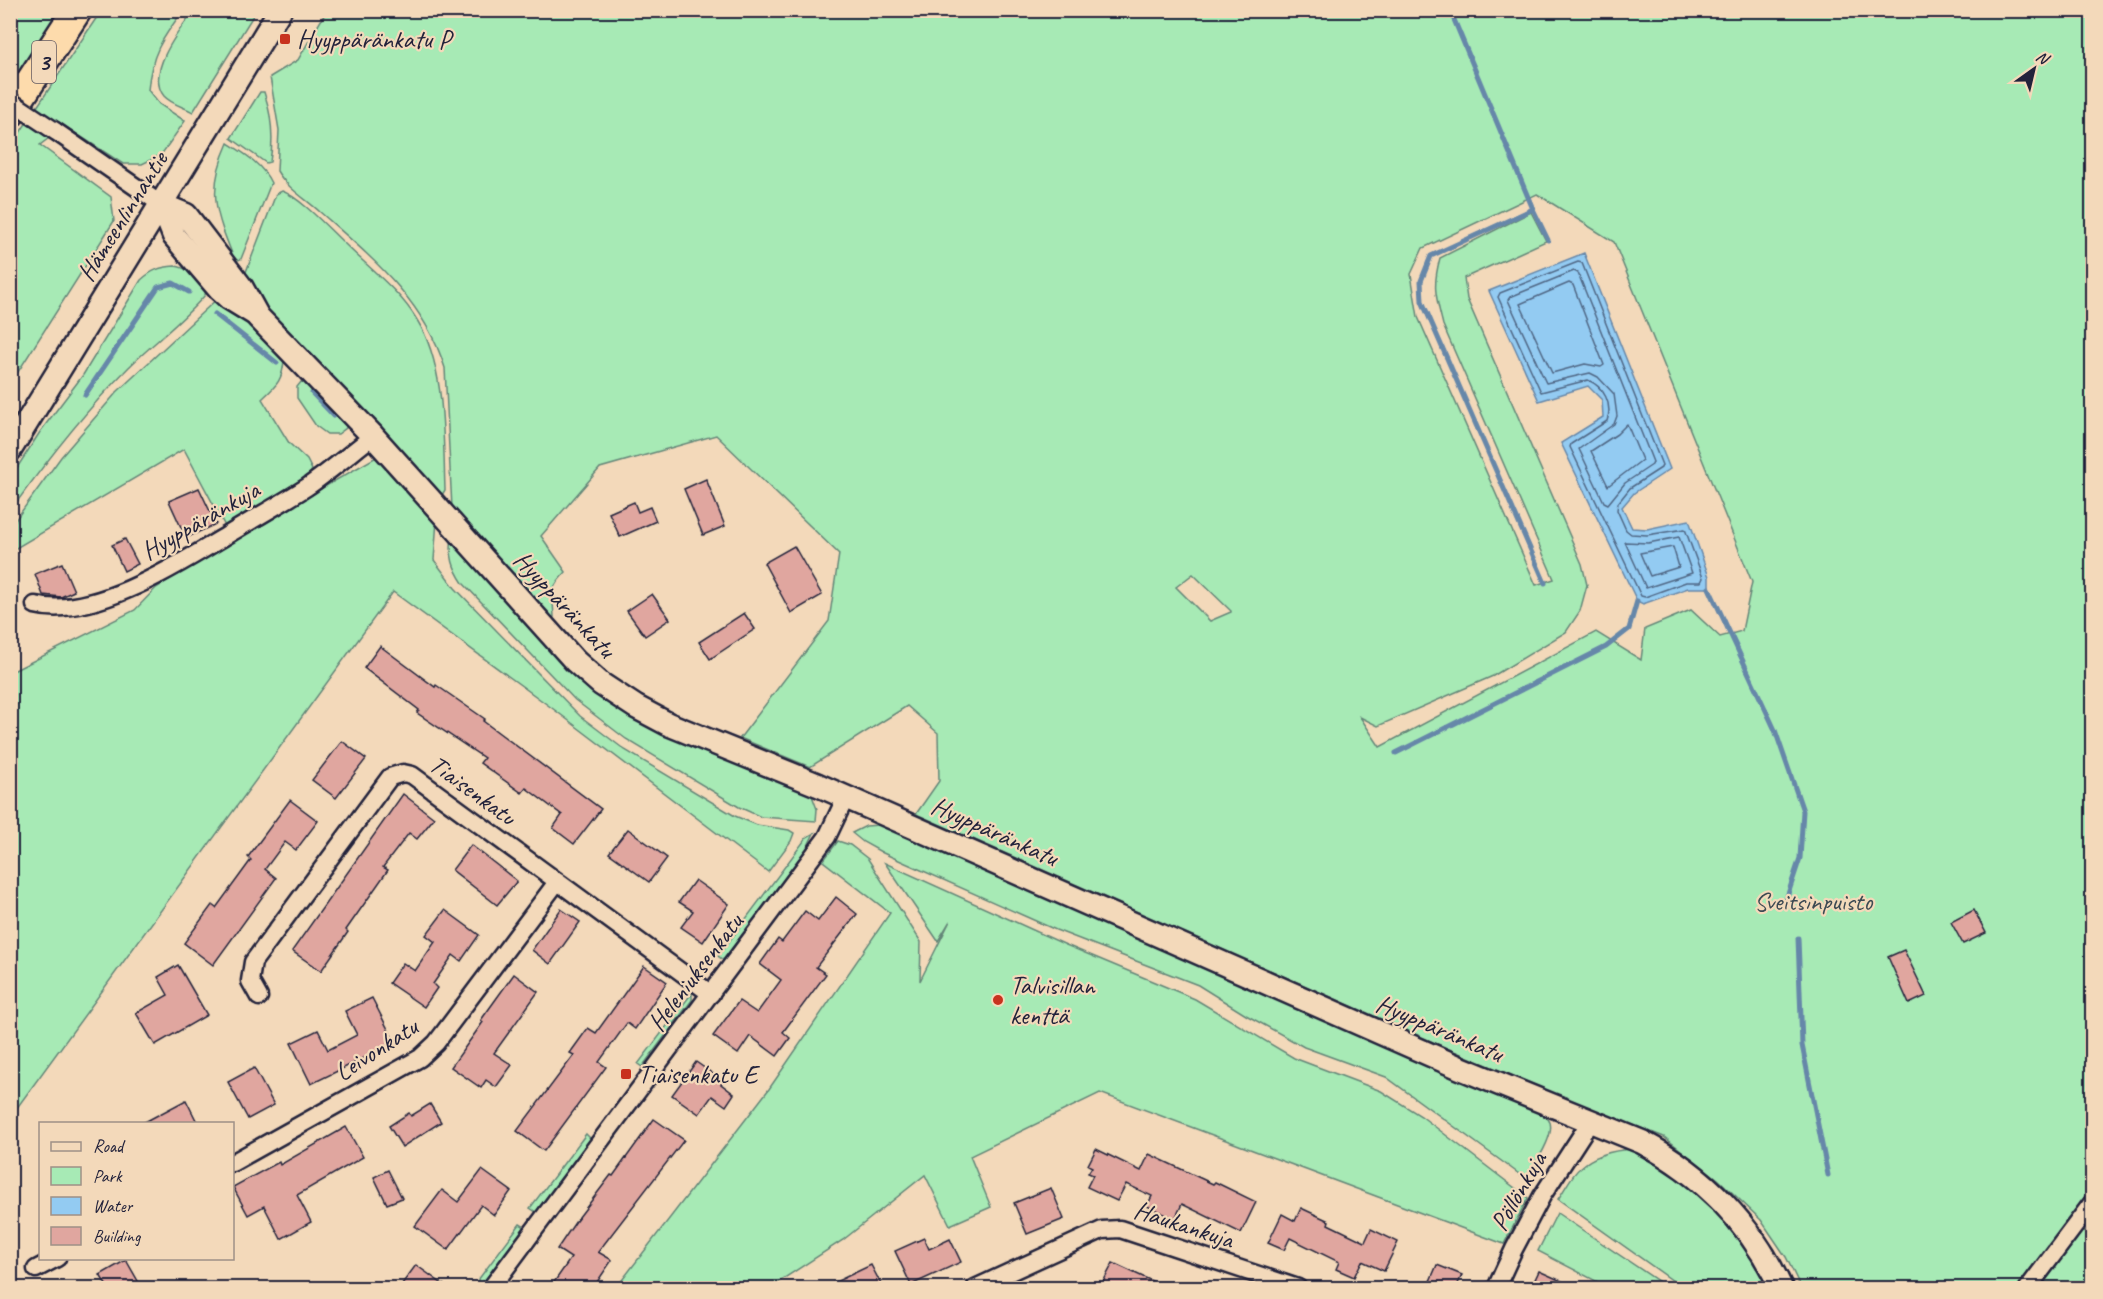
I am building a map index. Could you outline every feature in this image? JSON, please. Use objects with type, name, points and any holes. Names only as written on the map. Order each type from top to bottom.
[{"type":"highway","name":"3","points":[[10,113],[77,10]]},
{"type":"street","name":"Hämeenlinnantie","points":[[10,450],[280,10]]},
{"type":"street","points":[[10,101],[162,205]]},
{"type":"street","name":"Hyyppäränkatu","points":[[162,205],[174,236],[219,289],[258,317],[373,436],[575,662],[601,684],[636,707],[669,724],[846,797],[1458,1067],[1642,1142],[1668,1156],[1711,1190],[1749,1232],[1773,1269],[1781,1288]]},
{"type":"street","name":"Hyyppäränkuja","points":[[35,605],[65,608],[90,602],[127,590],[162,574],[307,487],[373,436]]},
{"type":"street","name":"Tiaisenkatu","points":[[258,997],[250,981],[253,962],[390,777],[397,774],[412,775],[711,994]]},
{"type":"street","name":"Heleniuksenkatu","points":[[491,1288],[827,837],[846,797]]},
{"type":"street","name":"Leivonkatu","points":[[234,1162],[420,1058],[436,1043],[557,882]]},
{"type":"street","name":"Pöllönkuja","points":[[1496,1288],[1542,1196],[1590,1122]]},
{"type":"street","points":[[2028,1288],[2092,1203]]},
{"type":"street","name":"Haukankuja","points":[[975,1288],[1102,1230],[1120,1228],[1279,1286],[1298,1288]]},
{"type":"street","points":[[36,1269],[53,1260]]},
{"type":"green space","points":[[194,10],[256,11],[193,112],[164,96],[159,86],[159,76],[161,64],[173,39]]},
{"type":"green space","name":"Sveitsinpuisto","points":[[327,10],[2092,11],[2092,1288],[1801,1288],[1786,1257],[1761,1220],[1718,1179],[1664,1137],[1449,1049],[916,814],[939,781],[938,733],[907,706],[810,767],[740,738],[829,621],[839,554],[716,435],[600,468],[541,536],[566,572],[554,588],[554,617],[549,619],[452,508],[445,368],[424,321],[410,301],[377,264],[291,188],[277,171],[279,130],[270,77],[298,60]],"holes":[[[1537,194],[1614,242],[1752,582],[1742,631],[1720,637],[1691,610],[1645,629],[1641,660],[1596,632],[1380,747],[1360,717],[1378,726],[1493,676],[1566,632],[1580,611],[1587,585],[1582,564],[1467,299],[1464,278],[1546,241],[1531,212],[1440,258],[1436,285],[1443,325],[1554,579],[1536,585],[1418,317],[1411,274],[1423,248]],[[1193,574],[1231,611],[1231,612],[1210,621],[1176,587]]]},
{"type":"green space","points":[[12,11],[59,11],[11,83],[10,13]]},
{"type":"green space","points":[[101,11],[183,11],[169,30],[155,57],[148,90],[159,104],[185,121],[161,155],[142,164],[123,164],[60,123],[49,138],[40,145],[111,197],[114,221],[11,383],[11,146]]},
{"type":"green space","points":[[260,92],[264,92],[272,127],[270,162],[266,163],[231,138]]},
{"type":"green space","points":[[228,143],[258,165],[271,183],[241,259],[235,261],[216,202],[217,175]]},
{"type":"green space","points":[[282,191],[306,207],[384,280],[417,320],[426,338],[438,380],[444,448],[445,490],[442,495],[277,323],[244,277],[276,194]]},
{"type":"green space","points":[[175,266],[189,271],[207,286],[205,295],[128,368],[96,402],[11,510],[11,477],[40,432],[83,375],[141,280],[156,270]]},
{"type":"green space","points":[[220,296],[284,359],[278,382],[262,399],[289,443],[307,460],[312,470],[304,483],[227,530],[184,449],[11,551],[11,526],[61,457],[117,392]]},
{"type":"green space","points":[[301,382],[307,383],[346,422],[346,428],[338,434],[327,434],[316,426],[297,398],[297,387]]},
{"type":"green space","points":[[378,456],[437,520],[434,560],[455,588],[580,716],[625,750],[735,816],[757,825],[789,830],[794,833],[791,841],[768,872],[556,711],[393,592],[11,1116],[11,672],[135,610],[156,588],[232,540]]},
{"type":"green space","points":[[452,537],[570,669],[811,793],[817,809],[816,821],[761,817],[739,807],[626,739],[575,700],[463,583],[453,562]]},
{"type":"green space","points":[[879,825],[896,829],[1535,1111],[1547,1118],[1550,1125],[1544,1149],[1526,1179],[1386,1077],[1304,1047],[1198,985],[1056,930],[883,853],[852,833],[866,826]]},
{"type":"green space","points":[[814,833],[806,850],[723,960],[718,956],[807,837]]},
{"type":"green space","points":[[838,841],[850,845],[868,859],[921,942],[920,981],[950,921],[938,941],[885,863],[1066,945],[1195,999],[1294,1058],[1381,1091],[1421,1116],[1528,1198],[1504,1244],[1100,1093],[970,1156],[991,1207],[950,1225],[925,1175],[843,1240],[769,1288],[616,1288],[769,1089],[890,913],[823,861]]},
{"type":"green space","points":[[692,993],[692,1000],[642,1067],[638,1064]]},
{"type":"green space","points":[[586,1134],[591,1139],[536,1212],[530,1208]]},
{"type":"green space","points":[[1633,1149],[1676,1174],[1713,1207],[1744,1245],[1769,1288],[1683,1288],[1558,1199],[1577,1171],[1586,1163],[1605,1154]]},
{"type":"green space","points":[[1557,1213],[1669,1288],[1598,1288],[1600,1283],[1538,1251]]},
{"type":"green space","points":[[520,1224],[525,1227],[479,1288],[472,1288]]},
{"type":"water","points":[[1584,253],[1670,469],[1634,493],[1622,507],[1632,528],[1647,529],[1689,520],[1709,577],[1709,588],[1688,588],[1643,604],[1637,601],[1561,443],[1603,417],[1602,400],[1588,386],[1539,401],[1489,291]]},
{"type":"building","points":[[706,479],[725,526],[703,535],[684,489]]},
{"type":"building","points":[[199,488],[216,524],[186,538],[169,501]]},
{"type":"building","points":[[634,502],[638,512],[650,507],[656,521],[620,537],[609,513]]},
{"type":"building","points":[[125,539],[138,564],[124,571],[112,545]]},
{"type":"building","points":[[794,546],[822,595],[791,613],[764,563]]},
{"type":"building","points":[[62,563],[74,591],[61,597],[43,595],[35,574]]},
{"type":"building","points":[[652,594],[670,619],[645,636],[627,611]]},
{"type":"building","points":[[744,613],[755,629],[710,659],[699,642]]},
{"type":"building","points":[[380,646],[435,687],[436,685],[485,719],[483,721],[601,809],[574,844],[553,828],[562,815],[526,788],[522,793],[480,763],[484,758],[417,713],[419,710],[364,668]]},
{"type":"building","points":[[342,741],[366,759],[336,798],[312,780]]},
{"type":"building","points":[[403,794],[434,818],[417,839],[409,833],[383,867],[388,870],[346,930],[348,932],[321,971],[292,951]]},
{"type":"building","points":[[290,800],[318,821],[296,850],[285,842],[265,869],[276,878],[213,965],[184,943],[212,905],[216,908],[251,860],[248,857]]},
{"type":"building","points":[[628,829],[667,858],[649,882],[609,853]]},
{"type":"building","points":[[471,845],[517,881],[497,905],[452,870]]},
{"type":"building","points":[[695,880],[729,904],[703,942],[681,927],[693,911],[679,902]]},
{"type":"building","points":[[836,897],[857,914],[816,967],[826,974],[783,1032],[790,1038],[777,1056],[750,1036],[738,1054],[713,1036],[739,1001],[757,1013],[781,980],[760,964],[778,939],[782,942],[805,911],[818,921]]},
{"type":"building","points":[[561,909],[580,922],[550,964],[532,950]]},
{"type":"building","points":[[445,910],[479,935],[461,961],[453,955],[433,984],[437,988],[424,1007],[389,983],[403,963],[415,971],[435,942],[426,935]]},
{"type":"building","points":[[1974,910],[1986,933],[1963,944],[1951,922]]},
{"type":"building","points":[[1904,950],[1926,996],[1909,1004],[1888,957]]},
{"type":"building","points":[[178,965],[207,1015],[155,1045],[136,1013],[168,995],[158,977]]},
{"type":"building","points":[[644,966],[667,982],[635,1029],[627,1023],[599,1062],[606,1067],[544,1151],[517,1131],[574,1055],[570,1053],[588,1028],[596,1033]]},
{"type":"building","points":[[514,974],[538,992],[494,1053],[512,1065],[496,1087],[486,1080],[481,1088],[451,1067]]},
{"type":"building","points":[[372,998],[395,1043],[311,1084],[291,1043],[318,1030],[328,1050],[357,1035],[345,1011]]},
{"type":"building","points":[[696,1062],[723,1081],[721,1084],[734,1094],[726,1106],[712,1096],[699,1114],[672,1095]]},
{"type":"building","points":[[254,1068],[274,1105],[248,1119],[228,1082]]},
{"type":"building","points":[[186,1100],[197,1122],[145,1122]]},
{"type":"building","points":[[430,1104],[441,1122],[402,1147],[389,1126],[409,1113],[411,1116]]},
{"type":"building","points":[[654,1119],[684,1140],[598,1252],[612,1260],[593,1288],[550,1288],[571,1258],[557,1249]]},
{"type":"building","points":[[346,1127],[363,1157],[297,1195],[311,1222],[281,1239],[264,1206],[248,1215],[234,1189],[234,1186],[279,1162],[280,1165]]},
{"type":"building","points":[[1096,1149],[1141,1171],[1149,1154],[1256,1202],[1241,1233],[1182,1204],[1175,1219],[1147,1206],[1152,1196],[1126,1184],[1117,1201],[1087,1187],[1093,1175],[1088,1173],[1092,1167],[1088,1165]]},
{"type":"building","points":[[388,1170],[402,1198],[387,1204],[374,1177]]},
{"type":"building","points":[[482,1170],[511,1191],[494,1215],[481,1205],[448,1250],[415,1226],[442,1190],[458,1202]]},
{"type":"building","points":[[1051,1188],[1064,1219],[1027,1234],[1014,1203]]},
{"type":"building","points":[[1301,1208],[1365,1242],[1371,1229],[1398,1242],[1384,1271],[1362,1261],[1354,1277],[1336,1269],[1339,1262],[1290,1238],[1284,1250],[1268,1243],[1282,1214],[1295,1221]]},
{"type":"building","points":[[924,1238],[929,1249],[950,1239],[961,1262],[911,1285],[895,1251]]},
{"type":"building","points":[[126,1260],[142,1288],[108,1288],[100,1275]]},
{"type":"building","points":[[1113,1263],[1167,1288],[1100,1288]]},
{"type":"building","points":[[416,1265],[448,1288],[399,1288]]},
{"type":"building","points":[[871,1265],[883,1288],[823,1288]]},
{"type":"building","points":[[1437,1265],[1462,1275],[1456,1288],[1427,1288]]},
{"type":"building","points":[[1539,1271],[1577,1288],[1531,1288]]},
{"type":"waterway","points":[[1450,10],[1548,240]]},
{"type":"waterway","points":[[1533,209],[1431,256],[1421,281],[1422,301],[1545,583]]},
{"type":"waterway","points":[[85,395],[158,287],[173,283],[189,292]]},
{"type":"waterway","points":[[215,314],[277,363]]},
{"type":"waterway","points":[[312,393],[334,416]]},
{"type":"waterway","points":[[1709,588],[1775,730],[1803,811],[1800,858],[1786,900]]},
{"type":"waterway","points":[[1396,753],[1606,647],[1629,629],[1637,601]]},
{"type":"waterway","points":[[1798,938],[1802,1045],[1828,1175]]},
{"type":"place","name":"Hyyppäränkatu P","points":[[285,39]]},
{"type":"place","name":"Talvisillan kenttä","points":[[998,1000]]},
{"type":"place","name":"Tiaisenkatu E","points":[[626,1074]]}]
